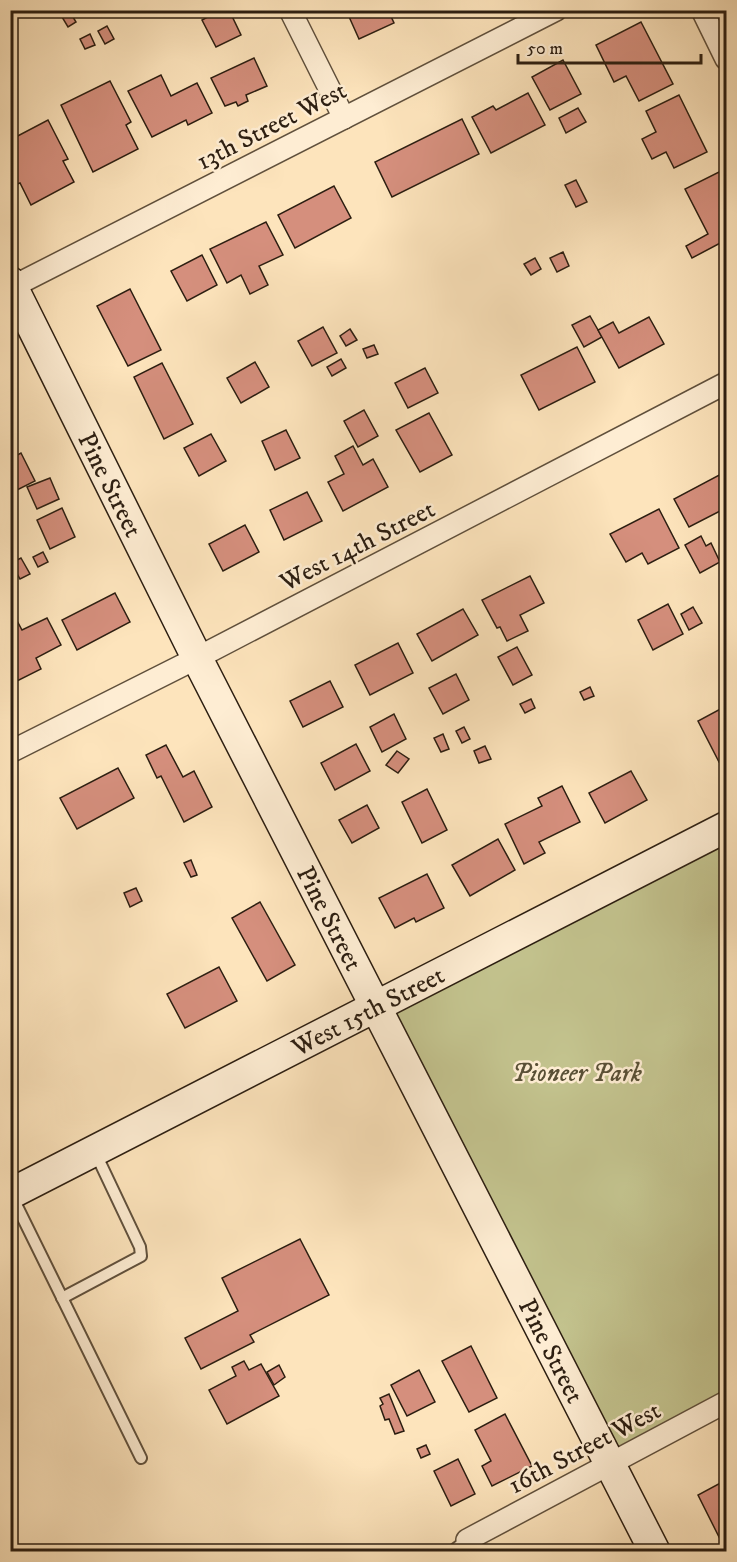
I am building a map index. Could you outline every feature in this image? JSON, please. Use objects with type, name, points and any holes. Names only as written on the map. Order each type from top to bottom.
[{"type":"street","points":[[290,10],[344,118]]},
{"type":"street","name":"13th Street West","points":[[11,286],[556,10]]},
{"type":"street","points":[[702,10],[726,59]]},
{"type":"street","name":"Pine Street","points":[[11,286],[197,658],[655,1551]]},
{"type":"street","name":"West 14th Street","points":[[10,752],[197,658],[726,383]]},
{"type":"street","name":"West 15th Street","points":[[11,1194],[726,827]]},
{"type":"street","name":"16th Street West","points":[[459,1546],[726,1402]]},
{"type":"lane","points":[[62,1298],[141,1256],[140,1247],[94,1151]]},
{"type":"lane","points":[[11,1194],[141,1458]]},
{"type":"green space","name":"Pioneer Park","points":[[726,827],[726,1402],[610,1465],[377,1008]]},
{"type":"building","points":[[221,10],[229,10],[241,35],[216,47],[202,20]]},
{"type":"building","points":[[346,10],[388,10],[394,23],[359,39]]},
{"type":"building","points":[[70,12],[76,22],[68,27],[62,17]]},
{"type":"building","points":[[641,22],[673,84],[639,101],[626,76],[614,82],[596,45]]},
{"type":"building","points":[[107,26],[114,39],[105,44],[98,31]]},
{"type":"building","points":[[90,34],[95,45],[85,49],[80,39]]},
{"type":"building","points":[[254,58],[267,86],[246,95],[248,101],[238,106],[236,102],[225,106],[211,78]]},
{"type":"building","points":[[563,60],[581,94],[550,110],[532,77]]},
{"type":"building","points":[[161,75],[171,96],[197,83],[212,113],[188,125],[186,120],[152,137],[128,91]]},
{"type":"building","points":[[110,81],[131,122],[126,125],[138,149],[93,172],[61,105]]},
{"type":"building","points":[[528,93],[545,125],[491,153],[472,117],[493,106],[496,110]]},
{"type":"building","points":[[679,95],[707,152],[674,168],[666,152],[652,159],[642,139],[656,132],[646,111]]},
{"type":"building","points":[[578,108],[586,122],[566,133],[559,118]]},
{"type":"building","points":[[462,119],[479,154],[392,197],[375,162]]},
{"type":"building","points":[[48,120],[68,159],[63,161],[74,182],[31,205],[20,183],[17,184],[10,172],[10,140]]},
{"type":"building","points":[[719,172],[726,187],[726,240],[692,258],[686,246],[708,234],[685,189]]},
{"type":"building","points":[[576,180],[587,202],[576,207],[565,185]]},
{"type":"building","points":[[334,186],[351,218],[295,248],[278,215]]},
{"type":"building","points":[[266,222],[283,255],[259,266],[268,285],[250,294],[241,275],[227,283],[210,249]]},
{"type":"building","points":[[563,252],[569,266],[557,272],[550,258]]},
{"type":"building","points":[[202,255],[217,285],[187,301],[171,271]]},
{"type":"building","points":[[535,258],[541,269],[531,275],[524,264]]},
{"type":"building","points":[[130,289],[161,350],[128,366],[97,306]]},
{"type":"building","points":[[590,316],[602,337],[584,347],[572,325]]},
{"type":"building","points":[[649,317],[664,344],[619,368],[598,330],[613,322],[619,333]]},
{"type":"building","points":[[323,327],[337,353],[312,366],[298,341]]},
{"type":"building","points":[[350,329],[357,340],[346,346],[340,336]]},
{"type":"building","points":[[374,345],[378,354],[367,358],[363,349]]},
{"type":"building","points":[[577,347],[595,382],[539,410],[521,375]]},
{"type":"building","points":[[341,359],[346,368],[332,376],[327,367]]},
{"type":"building","points":[[255,362],[269,387],[241,403],[227,378]]},
{"type":"building","points":[[162,363],[193,424],[164,439],[134,377]]},
{"type":"building","points":[[425,368],[438,393],[408,408],[395,383]]},
{"type":"building","points":[[364,410],[378,436],[358,447],[344,421]]},
{"type":"building","points":[[429,413],[452,455],[420,472],[396,430]]},
{"type":"building","points":[[286,430],[300,458],[275,470],[262,441]]},
{"type":"building","points":[[211,434],[226,461],[199,476],[184,448]]},
{"type":"building","points":[[353,446],[363,465],[373,459],[388,487],[343,511],[328,482],[344,474],[335,456]]},
{"type":"building","points":[[21,453],[35,481],[17,490],[14,485],[10,487],[10,459]]},
{"type":"building","points":[[723,473],[726,481],[726,521],[720,511],[689,527],[674,499]]},
{"type":"building","points":[[50,478],[59,499],[37,509],[27,487]]},
{"type":"building","points":[[307,492],[322,521],[284,540],[270,510]]},
{"type":"building","points":[[62,508],[75,537],[50,549],[37,520]]},
{"type":"building","points":[[659,509],[679,548],[648,564],[642,553],[626,562],[610,534]]},
{"type":"building","points":[[245,525],[259,552],[223,571],[209,544]]},
{"type":"building","points":[[701,536],[706,546],[711,543],[720,562],[700,573],[685,545]]},
{"type":"building","points":[[43,552],[48,562],[38,567],[33,557]]},
{"type":"building","points":[[21,558],[30,574],[20,579],[11,563]]},
{"type":"building","points":[[530,576],[544,603],[520,615],[528,631],[507,641],[482,600]]},
{"type":"building","points":[[115,593],[130,622],[77,650],[62,620]]},
{"type":"building","points":[[668,604],[683,634],[653,650],[638,620]]},
{"type":"building","points":[[693,607],[702,623],[689,630],[681,614]]},
{"type":"building","points":[[463,609],[478,635],[432,661],[417,634]]},
{"type":"building","points":[[15,617],[22,630],[47,618],[61,645],[36,658],[41,669],[13,683],[10,677],[10,619]]},
{"type":"building","points":[[398,643],[413,673],[370,695],[355,665]]},
{"type":"building","points":[[517,647],[532,675],[513,685],[498,657]]},
{"type":"building","points":[[456,674],[469,700],[443,714],[429,688]]},
{"type":"building","points":[[330,681],[343,707],[303,727],[290,701]]},
{"type":"building","points":[[590,687],[594,696],[584,700],[580,692]]},
{"type":"building","points":[[531,699],[535,708],[525,713],[520,704]]},
{"type":"building","points":[[726,706],[726,758],[719,762],[698,721]]},
{"type":"building","points":[[394,714],[406,739],[382,752],[370,727]]},
{"type":"building","points":[[464,727],[470,739],[462,743],[456,731]]},
{"type":"building","points":[[443,734],[449,749],[441,752],[434,738]]},
{"type":"building","points":[[356,744],[370,771],[335,790],[321,763]]},
{"type":"building","points":[[166,745],[183,777],[194,771],[212,807],[184,822],[161,776],[157,778],[146,755]]},
{"type":"building","points":[[485,746],[491,759],[479,763],[474,751]]},
{"type":"building","points":[[397,751],[409,759],[398,773],[386,765]]},
{"type":"building","points":[[118,768],[134,798],[77,829],[60,798]]},
{"type":"building","points":[[631,771],[647,800],[605,823],[589,793]]},
{"type":"building","points":[[562,786],[580,822],[539,842],[545,853],[524,864],[505,824],[542,806],[538,798]]},
{"type":"building","points":[[427,789],[447,830],[422,843],[402,802]]},
{"type":"building","points":[[367,805],[379,828],[352,843],[339,820]]},
{"type":"building","points":[[498,839],[515,870],[470,896],[452,865]]},
{"type":"building","points":[[191,860],[197,875],[191,877],[184,863]]},
{"type":"building","points":[[427,874],[444,908],[416,922],[414,918],[395,928],[379,898]]},
{"type":"building","points":[[136,888],[142,901],[130,907],[124,893]]},
{"type":"building","points":[[260,902],[295,965],[267,981],[232,918]]},
{"type":"building","points":[[219,967],[237,1001],[185,1028],[167,994]]},
{"type":"building","points":[[300,1239],[329,1295],[250,1335],[254,1342],[201,1369],[185,1338],[238,1311],[222,1278]]},
{"type":"building","points":[[471,1346],[497,1398],[469,1412],[442,1361]]},
{"type":"building","points":[[244,1361],[249,1370],[261,1364],[279,1396],[227,1424],[209,1390],[236,1376],[232,1367]]},
{"type":"building","points":[[279,1365],[285,1377],[274,1385],[267,1372]]},
{"type":"building","points":[[419,1370],[435,1402],[407,1416],[391,1385]]},
{"type":"building","points":[[389,1394],[404,1431],[395,1434],[389,1419],[385,1420],[380,1406],[383,1404],[380,1398]]},
{"type":"building","points":[[505,1414],[532,1466],[492,1486],[482,1466],[491,1461],[475,1430]]},
{"type":"building","points":[[426,1445],[430,1454],[421,1458],[417,1449]]},
{"type":"building","points":[[458,1459],[475,1494],[451,1506],[434,1471]]},
{"type":"building","points":[[726,1480],[726,1551],[698,1495]]}]
